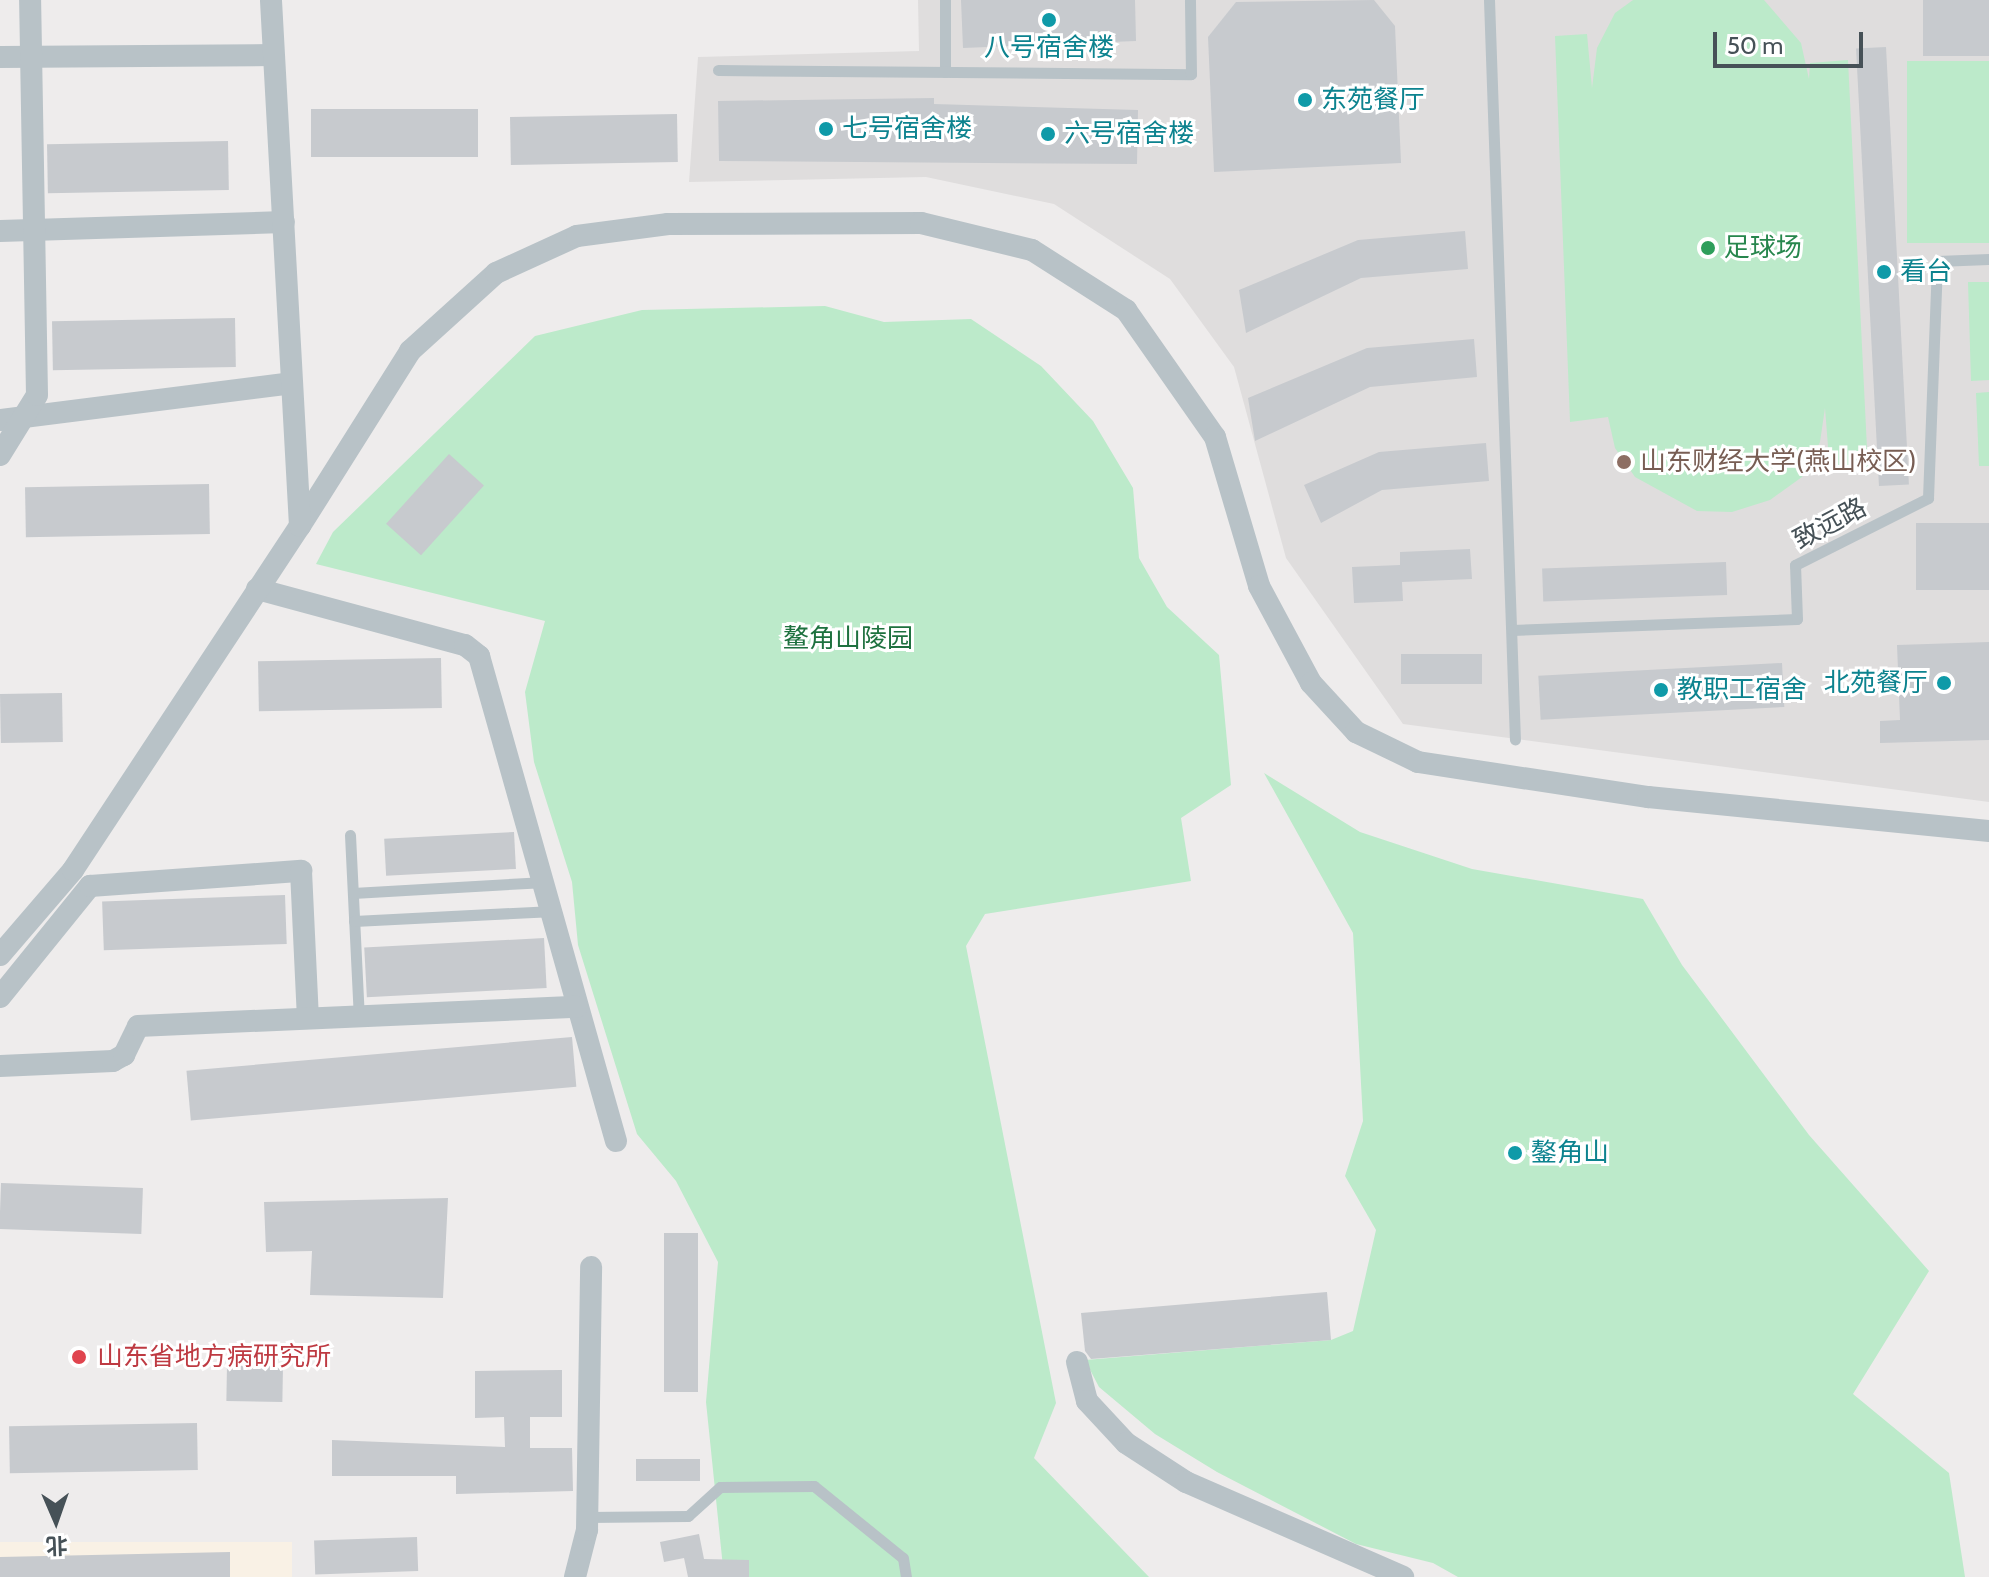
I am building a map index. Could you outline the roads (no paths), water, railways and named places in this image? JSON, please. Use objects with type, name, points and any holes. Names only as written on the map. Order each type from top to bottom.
[{"type":"street","points":[[0,455],[11,419],[37,395],[30,0]]},
{"type":"street","points":[[271,0],[300,526]]},
{"type":"street","points":[[0,57],[273,55]]},
{"type":"street","points":[[0,231],[284,222]]},
{"type":"street","points":[[0,955],[73,870],[300,526],[410,351],[496,273],[577,236],[668,224],[921,223],[1032,250],[1126,310],[1215,437],[1259,586],[1311,683],[1356,732],[1418,762],[1648,797],[1989,831]]},
{"type":"street","points":[[11,419],[291,383]]},
{"type":"street","points":[[257,589],[465,645],[479,656],[492,681],[506,766],[616,1141]]},
{"type":"street","points":[[0,997],[90,886],[301,871],[308,1018]]},
{"type":"street","points":[[0,1066],[113,1061],[138,1026],[577,1007]]},
{"type":"street","points":[[575,1577],[587,1517],[591,1267]]},
{"type":"street","points":[[1077,1362],[1087,1401],[1126,1443],[1186,1482],[1403,1577]]},
{"type":"lane","points":[[945,0],[945,72]]},
{"type":"lane","points":[[718,70],[1191,74],[1190,0]]},
{"type":"lane","points":[[1489,0],[1515,740]]},
{"type":"lane","name":"致远路","points":[[1512,630],[1797,619],[1795,565],[1928,498],[1937,261],[1989,259]]},
{"type":"lane","points":[[350,835],[359,1016]]},
{"type":"lane","points":[[353,893],[541,882]]},
{"type":"lane","points":[[354,921],[549,911]]},
{"type":"lane","points":[[587,1517],[688,1516],[720,1487],[814,1486],[903,1558],[906,1577]]},
{"type":"place","name":"八号宿舍楼","points":[[1049,20]]},
{"type":"place","name":"东苑餐厅","points":[[1305,100]]},
{"type":"place","name":"七号宿舍楼","points":[[826,129]]},
{"type":"place","name":"六号宿舍楼","points":[[1048,134]]},
{"type":"place","name":"足球场","points":[[1708,248]]},
{"type":"place","name":"看台","points":[[1884,272]]},
{"type":"place","name":"山东财经大学(燕山校区)","points":[[1624,462]]},
{"type":"place","name":"北苑餐厅","points":[[1944,683]]},
{"type":"place","name":"教职工宿舍","points":[[1661,690]]},
{"type":"place","name":"鏊角山","points":[[1515,1153]]},
{"type":"place","name":"山东省地方病研究所","points":[[79,1357]]},
{"type":"park label","name":"鳌角山陵园","points":[[848,639]]}]
